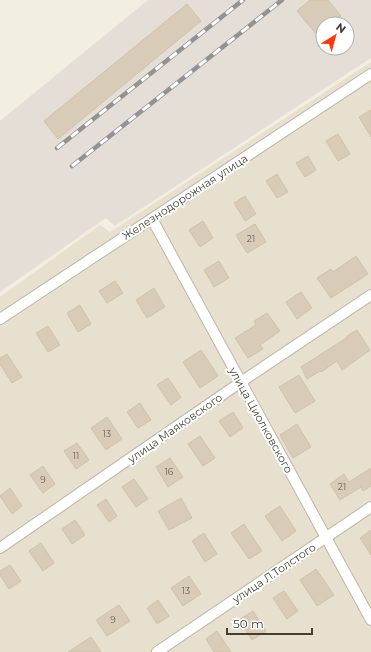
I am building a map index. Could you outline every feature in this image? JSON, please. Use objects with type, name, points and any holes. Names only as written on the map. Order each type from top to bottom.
[{"type":"street","name":"Железнодорожная улица","points":[[0,319],[371,74]]},
{"type":"street","name":"улица Циолковского","points":[[152,219],[371,620]]},
{"type":"street","name":"улица Маяковского","points":[[0,548],[241,382],[371,295]]},
{"type":"street","name":"улица Л.Толстого","points":[[157,652],[371,507]]},
{"type":"shaded area","points":[[148,0],[371,0],[371,58],[115,226],[106,218],[0,292],[0,121]]},
{"type":"shaded area","points":[[371,62],[371,652],[0,652],[0,297],[100,225],[110,232]]},
{"type":"building","points":[[310,0],[328,0],[341,16],[315,16],[315,33],[297,11]]},
{"type":"building","points":[[187,4],[201,21],[58,139],[44,121]]},
{"type":"building","points":[[371,110],[371,137],[359,117]]},
{"type":"building","points":[[338,134],[350,154],[338,161],[326,141]]},
{"type":"building","points":[[308,156],[316,170],[305,177],[296,163]]},
{"type":"building","points":[[277,174],[288,192],[277,198],[266,181]]},
{"type":"building","points":[[245,196],[256,214],[245,221],[234,203]]},
{"type":"building","points":[[203,221],[213,238],[200,247],[189,230]]},
{"type":"building","points":[[255,224],[266,242],[247,253],[236,235]]},
{"type":"building","points":[[356,256],[368,274],[331,298],[317,278],[331,269],[333,272]]},
{"type":"building","points":[[219,261],[229,278],[214,287],[204,270]]},
{"type":"building","points":[[115,281],[123,293],[107,303],[99,291]]},
{"type":"building","points":[[154,288],[165,307],[147,318],[136,300]]},
{"type":"building","points":[[301,292],[312,308],[297,319],[286,302]]},
{"type":"building","points":[[80,305],[91,324],[78,332],[67,313]]},
{"type":"building","points":[[267,313],[280,331],[260,345],[263,349],[248,358],[235,338],[256,325],[254,321]]},
{"type":"building","points":[[48,326],[60,345],[48,352],[36,333]]},
{"type":"building","points":[[357,330],[370,350],[342,370],[337,361],[321,372],[320,371],[307,379],[301,367]]},
{"type":"building","points":[[201,350],[218,376],[200,388],[183,362]]},
{"type":"building","points":[[7,354],[22,377],[12,383],[0,364],[0,358]]},
{"type":"building","points":[[299,375],[315,401],[295,413],[279,387]]},
{"type":"building","points":[[168,378],[181,397],[171,405],[157,385]]},
{"type":"building","points":[[140,403],[151,420],[138,428],[127,412]]},
{"type":"building","points":[[233,412],[243,428],[230,437],[219,421]]},
{"type":"building","points":[[107,417],[122,439],[106,450],[91,428]]},
{"type":"building","points":[[297,424],[311,447],[293,458],[280,435]]},
{"type":"building","points":[[200,436],[215,458],[203,466],[188,444]]},
{"type":"building","points":[[77,443],[89,460],[76,469],[64,451]]},
{"type":"building","points":[[170,458],[183,477],[168,487],[156,467]]},
{"type":"building","points":[[43,466],[55,484],[43,493],[30,475]]},
{"type":"building","points":[[371,468],[371,486],[363,491],[361,487],[340,500],[330,484],[344,474],[349,482]]},
{"type":"building","points":[[134,479],[148,499],[136,507],[122,487]]},
{"type":"building","points":[[10,488],[22,506],[12,514],[0,496]]},
{"type":"building","points":[[181,498],[192,518],[169,530],[158,511]]},
{"type":"building","points":[[106,499],[117,516],[109,522],[97,505]]},
{"type":"building","points":[[280,506],[296,531],[282,541],[265,516]]},
{"type":"building","points":[[75,520],[85,535],[72,544],[62,529]]},
{"type":"building","points":[[244,524],[262,551],[249,559],[231,533]]},
{"type":"building","points":[[371,530],[371,555],[360,538]]},
{"type":"building","points":[[204,533],[217,554],[205,562],[192,541]]},
{"type":"building","points":[[41,543],[54,563],[43,571],[29,551]]},
{"type":"building","points":[[10,565],[21,581],[9,589],[0,575],[0,571]]},
{"type":"building","points":[[316,569],[334,595],[317,606],[300,580]]},
{"type":"building","points":[[189,576],[201,594],[183,606],[171,588]]},
{"type":"building","points":[[284,591],[298,611],[287,619],[273,598]]},
{"type":"building","points":[[158,600],[169,616],[157,624],[147,608]]},
{"type":"building","points":[[119,605],[130,621],[107,636],[96,620]]},
{"type":"building","points":[[253,611],[266,631],[252,640],[239,620]]},
{"type":"building","points":[[217,631],[231,652],[214,652],[206,639]]},
{"type":"building","points":[[91,637],[101,652],[68,652]]},
{"type":"railway","points":[[57,148],[243,0]]},
{"type":"railway","points":[[72,166],[282,0]]}]
